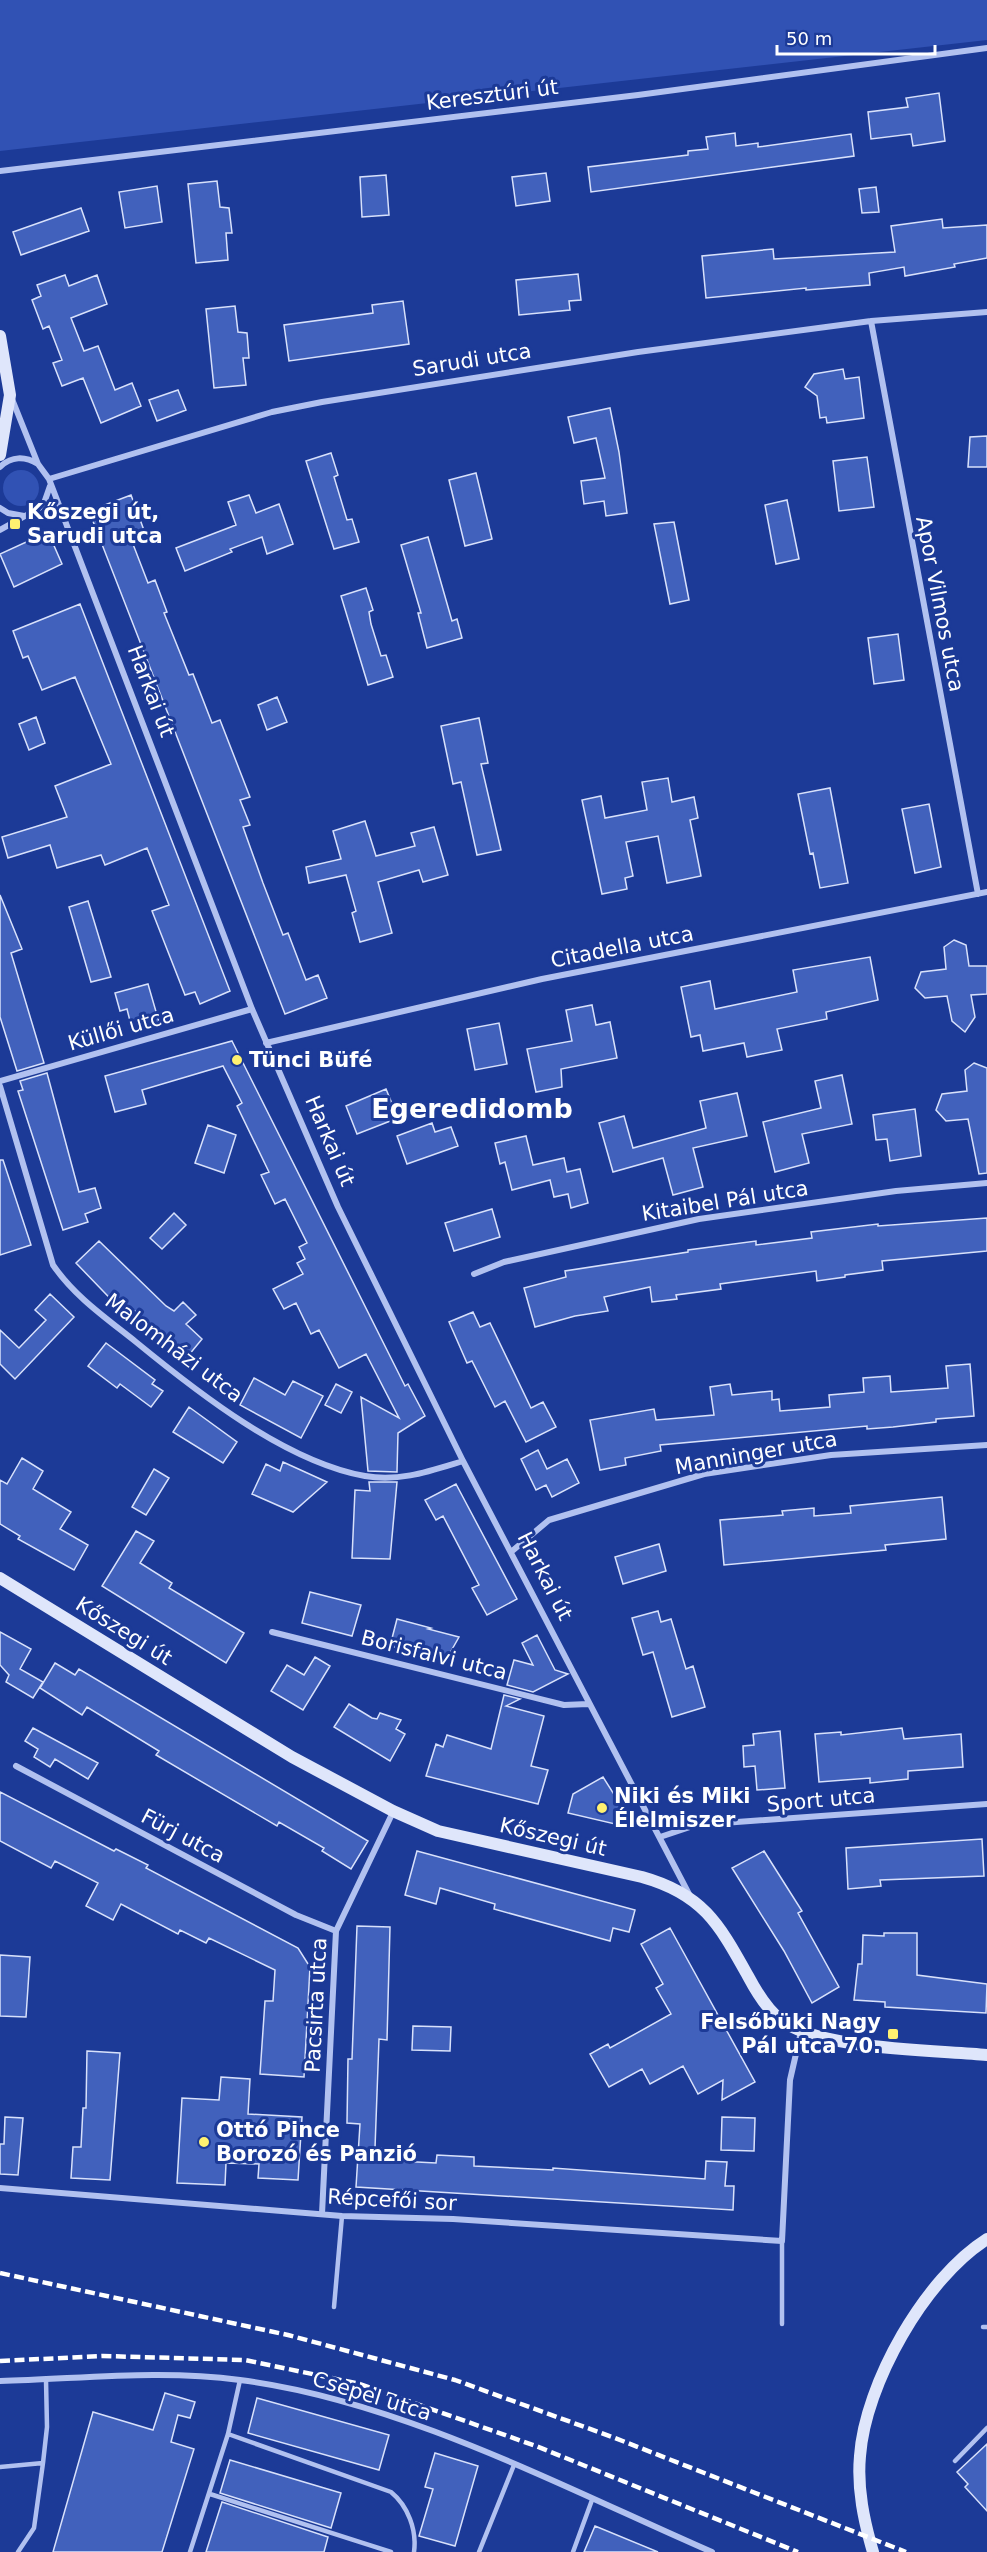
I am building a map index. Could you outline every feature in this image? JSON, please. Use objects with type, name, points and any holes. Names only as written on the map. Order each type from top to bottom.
[{"type":"main road","name":"Harkai út","points":[[0,336],[10,395]]},
{"type":"main road","points":[[0,455],[10,395]]},
{"type":"main road","name":"Kőszegi út","points":[[0,1578],[292,1757],[393,1811],[438,1831],[665,1883],[690,1897],[703,1906],[712,1918],[757,1992],[779,2019],[801,2032]]},
{"type":"main road","points":[[801,2032],[846,2042],[987,2055]]},
{"type":"main road","points":[[873,2552],[860,2487],[860,2456],[865,2424],[877,2388],[896,2348],[922,2306],[949,2273],[987,2239]]},
{"type":"street","name":"Keresztúri út","points":[[0,171],[638,95],[987,48]]},
{"type":"street","name":"Sarudi utca","points":[[49,479],[261,416],[322,402],[547,365],[871,321],[987,312]]},
{"type":"street","name":"Apor Vilmos utca","points":[[871,321],[978,894]]},
{"type":"street","name":"Harkai út","points":[[10,395],[38,464],[49,479],[252,1009],[338,1207],[463,1461],[690,1897]]},
{"type":"street","points":[[0,467],[11,460],[21,458],[38,464]]},
{"type":"street","points":[[0,530],[43,506],[48,498],[49,479]]},
{"type":"street","points":[[0,508],[17,516],[27,516]]},
{"type":"street","name":"Citadella utca","points":[[266,1043],[521,984],[987,892]]},
{"type":"street","name":"Küllői utca","points":[[0,1081],[252,1009]]},
{"type":"street","name":"Malomházi utca","points":[[0,1086],[53,1265],[67,1285],[85,1302],[195,1390],[264,1435],[320,1461],[366,1476],[410,1478],[463,1461]]},
{"type":"street","name":"Kitaibel Pál utca","points":[[474,1274],[504,1262],[699,1220],[896,1191],[987,1183]]},
{"type":"street","name":"Manninger utca","points":[[511,1552],[549,1521],[704,1474],[831,1455],[987,1445]]},
{"type":"street","name":"Borisfalvi utca","points":[[272,1632],[564,1705],[588,1704]]},
{"type":"street","name":"Fürj utca","points":[[16,1766],[296,1915],[336,1932]]},
{"type":"street","name":"Sport utca","points":[[660,1837],[696,1825],[987,1804]]},
{"type":"street","name":"Pacsirta utca","points":[[322,2214],[336,1932],[393,1811]]},
{"type":"street","points":[[782,2241],[790,2080],[801,2032]]},
{"type":"street","name":"Répcefői sor","points":[[0,2188],[342,2216],[453,2219],[782,2241]]},
{"type":"street","name":"Csepel utca","points":[[0,2381],[140,2373],[240,2379],[278,2386],[391,2417],[514,2465],[712,2552]]},
{"type":"lane","points":[[334,2307],[342,2216]]},
{"type":"lane","points":[[782,2241],[782,2324]]},
{"type":"lane","points":[[190,2552],[228,2434],[240,2379]]},
{"type":"lane","points":[[18,2552],[34,2528],[47,2427],[46,2380]]},
{"type":"lane","points":[[955,2461],[987,2428]]},
{"type":"lane","points":[[228,2434],[391,2492],[404,2504],[408,2513],[414,2535],[414,2552]]},
{"type":"lane","points":[[0,2467],[43,2463]]},
{"type":"lane","points":[[479,2552],[514,2465]]},
{"type":"lane","points":[[210,2494],[391,2552]]},
{"type":"lane","points":[[573,2552],[592,2500]]},
{"type":"shaded area","points":[[0,0],[987,0],[987,40],[0,151]]},
{"type":"shaded area","points":[[21,470],[34,475],[39,488],[34,501],[21,506],[8,501],[3,488],[8,475]]},
{"type":"building","points":[[939,93],[945,141],[913,146],[911,134],[871,139],[868,112],[908,107],[906,98]]},
{"type":"building","points":[[735,133],[736,146],[758,143],[758,147],[851,134],[854,156],[591,192],[588,167],[688,155],[688,151],[708,149],[706,137]]},
{"type":"building","points":[[546,173],[550,201],[516,206],[512,177]]},
{"type":"building","points":[[386,175],[389,215],[362,217],[360,177]]},
{"type":"building","points":[[217,181],[220,207],[229,208],[232,233],[226,233],[228,260],[196,263],[188,184]]},
{"type":"building","points":[[157,186],[162,222],[125,228],[119,192]]},
{"type":"building","points":[[876,187],[879,212],[862,213],[859,189]]},
{"type":"building","points":[[81,208],[89,231],[21,255],[13,232]]},
{"type":"building","points":[[942,219],[943,228],[987,225],[987,258],[954,264],[955,267],[905,276],[904,267],[869,273],[870,285],[806,290],[806,288],[706,298],[702,256],[773,249],[774,259],[895,252],[891,226]]},
{"type":"building","points":[[578,274],[581,300],[569,301],[570,310],[519,315],[516,280]]},
{"type":"building","points":[[65,275],[69,286],[97,275],[107,304],[71,318],[84,351],[98,346],[115,390],[132,383],[141,406],[101,423],[83,378],[62,386],[53,363],[62,360],[49,326],[43,329],[32,300],[41,296],[37,285]]},
{"type":"building","points":[[403,301],[409,344],[289,361],[284,325],[373,313],[372,305]]},
{"type":"building","points":[[235,306],[238,332],[247,333],[249,358],[243,358],[246,385],[214,388],[206,309]]},
{"type":"building","points":[[843,369],[845,379],[859,377],[864,418],[827,423],[826,417],[820,418],[817,396],[805,387],[814,374]]},
{"type":"building","points":[[178,390],[186,410],[157,421],[149,400]]},
{"type":"building","points":[[610,408],[619,452],[627,513],[606,516],[604,501],[584,504],[581,481],[605,478],[596,438],[574,443],[568,417]]},
{"type":"building","points":[[987,436],[987,467],[968,467],[970,437]]},
{"type":"building","points":[[331,453],[338,475],[334,477],[347,520],[352,519],[359,542],[334,549],[306,461]]},
{"type":"building","points":[[867,457],[874,507],[839,511],[833,461]]},
{"type":"building","points":[[476,473],[492,539],[465,546],[449,480]]},
{"type":"building","points":[[131,495],[145,533],[131,539],[148,583],[155,580],[167,612],[164,613],[189,675],[193,674],[212,723],[220,720],[250,797],[240,800],[250,825],[243,827],[283,935],[288,933],[306,980],[318,975],[327,998],[285,1014],[89,511]]},
{"type":"building","points":[[249,495],[256,513],[279,504],[293,544],[267,554],[262,537],[230,549],[232,552],[185,571],[176,548],[236,525],[228,502]]},
{"type":"building","points":[[787,500],[799,559],[776,564],[765,505]]},
{"type":"building","points":[[674,522],[689,600],[670,604],[654,524]]},
{"type":"building","points":[[48,532],[62,564],[14,587],[0,554]]},
{"type":"building","points":[[428,537],[452,621],[457,619],[462,638],[427,648],[418,613],[421,613],[401,545]]},
{"type":"building","points":[[366,588],[373,610],[369,612],[371,624],[381,656],[386,655],[393,677],[368,685],[341,596]]},
{"type":"building","points":[[80,604],[230,991],[200,1004],[195,992],[185,995],[152,911],[169,905],[147,848],[105,865],[101,855],[57,868],[50,845],[8,858],[2,837],[67,817],[55,786],[111,764],[75,677],[42,690],[28,656],[23,658],[13,631]]},
{"type":"building","points":[[898,634],[904,680],[874,684],[868,638]]},
{"type":"building","points":[[277,697],[287,722],[267,730],[258,705]]},
{"type":"building","points":[[36,717],[45,743],[29,750],[19,724]]},
{"type":"building","points":[[479,718],[488,763],[481,764],[501,850],[477,855],[461,782],[453,784],[441,726]]},
{"type":"building","points":[[668,778],[672,802],[694,797],[698,818],[690,820],[701,876],[667,883],[658,836],[626,842],[633,876],[625,878],[627,889],[602,894],[582,800],[601,796],[605,818],[647,810],[642,782]]},
{"type":"building","points":[[830,788],[848,883],[820,888],[813,853],[810,854],[798,794]]},
{"type":"building","points":[[929,804],[941,867],[915,873],[902,809]]},
{"type":"building","points":[[365,821],[376,856],[415,846],[411,833],[434,827],[448,875],[423,882],[419,870],[378,882],[392,933],[360,942],[352,913],[356,911],[346,875],[309,883],[306,867],[341,859],[333,831]]},
{"type":"building","points":[[0,895],[22,949],[11,953],[44,1063],[17,1071],[0,1017]]},
{"type":"building","points":[[88,901],[111,977],[91,982],[69,907]]},
{"type":"building","points":[[954,940],[966,945],[969,966],[987,966],[987,994],[971,995],[975,1017],[965,1032],[952,1021],[947,996],[925,998],[915,988],[921,972],[946,969],[944,947]]},
{"type":"building","points":[[870,957],[878,1000],[826,1012],[827,1019],[777,1029],[782,1050],[747,1057],[744,1043],[703,1051],[700,1035],[691,1037],[681,987],[710,981],[715,1009],[797,992],[793,970]]},
{"type":"building","points":[[148,984],[159,1022],[132,1029],[127,1009],[120,1011],[115,993]]},
{"type":"building","points":[[592,1005],[596,1025],[610,1022],[617,1058],[561,1069],[562,1087],[536,1092],[527,1049],[572,1041],[566,1010]]},
{"type":"building","points":[[499,1023],[507,1064],[475,1070],[467,1029]]},
{"type":"building","points":[[232,1041],[405,1386],[408,1384],[425,1416],[398,1433],[397,1472],[368,1471],[361,1397],[399,1418],[366,1354],[339,1368],[319,1330],[311,1334],[296,1303],[284,1309],[273,1289],[303,1274],[297,1263],[305,1259],[299,1247],[307,1243],[285,1199],[275,1204],[261,1175],[269,1172],[237,1106],[242,1103],[223,1066],[142,1090],[146,1104],[115,1112],[105,1076]]},
{"type":"building","points":[[974,1063],[987,1068],[987,1173],[979,1174],[968,1119],[946,1121],[936,1110],[942,1094],[967,1091],[965,1070]]},
{"type":"building","points":[[47,1073],[79,1192],[95,1188],[101,1208],[85,1214],[88,1222],[63,1230],[18,1091],[23,1090],[20,1081]]},
{"type":"building","points":[[842,1075],[852,1124],[802,1134],[809,1163],[775,1172],[763,1122],[821,1108],[815,1081]]},
{"type":"building","points":[[386,1089],[398,1118],[357,1134],[346,1106]]},
{"type":"building","points":[[737,1093],[747,1136],[693,1148],[703,1187],[673,1195],[663,1158],[613,1172],[599,1123],[624,1116],[633,1148],[706,1128],[700,1101]]},
{"type":"building","points":[[915,1109],[921,1156],[890,1161],[887,1139],[876,1140],[873,1115]]},
{"type":"building","points":[[432,1123],[435,1132],[451,1127],[458,1146],[407,1164],[397,1136]]},
{"type":"building","points":[[208,1125],[236,1135],[224,1173],[195,1163]]},
{"type":"building","points":[[526,1136],[533,1165],[564,1158],[567,1172],[580,1169],[588,1203],[571,1208],[568,1194],[554,1197],[550,1180],[512,1190],[505,1162],[500,1164],[495,1143]]},
{"type":"building","points":[[0,1160],[3,1160],[31,1245],[0,1255]]},
{"type":"building","points":[[492,1209],[500,1237],[454,1251],[445,1223]]},
{"type":"building","points":[[174,1213],[186,1225],[162,1249],[150,1238]]},
{"type":"building","points":[[987,1218],[987,1251],[882,1261],[883,1270],[817,1281],[816,1271],[720,1284],[721,1289],[676,1295],[677,1299],[652,1302],[650,1287],[604,1297],[608,1311],[575,1316],[535,1327],[524,1288],[566,1277],[565,1271],[688,1252],[688,1250],[756,1241],[756,1245],[812,1238],[811,1232],[878,1224],[878,1226]]},
{"type":"building","points":[[99,1241],[166,1306],[174,1311],[183,1302],[196,1315],[186,1324],[202,1339],[184,1361],[135,1311],[128,1317],[76,1263]]},
{"type":"building","points":[[50,1294],[74,1317],[15,1379],[0,1364],[0,1330],[19,1348],[46,1320],[35,1310]]},
{"type":"building","points":[[473,1312],[480,1327],[490,1323],[531,1408],[543,1402],[556,1427],[526,1442],[505,1401],[495,1407],[472,1361],[467,1363],[449,1322]]},
{"type":"building","points":[[106,1343],[155,1380],[152,1384],[163,1391],[151,1407],[120,1384],[117,1388],[88,1366]]},
{"type":"building","points":[[970,1364],[974,1416],[936,1419],[936,1422],[893,1427],[867,1429],[867,1426],[660,1445],[661,1451],[625,1458],[626,1465],[600,1470],[590,1420],[654,1409],[656,1420],[714,1415],[710,1387],[730,1384],[732,1395],[772,1391],[772,1400],[779,1399],[780,1411],[830,1407],[829,1395],[864,1392],[863,1378],[890,1376],[891,1392],[948,1388],[946,1366]]},
{"type":"building","points":[[254,1378],[285,1395],[293,1381],[323,1396],[301,1438],[240,1405]]},
{"type":"building","points":[[336,1384],[352,1392],[341,1413],[325,1405]]},
{"type":"building","points":[[189,1407],[237,1442],[223,1463],[173,1432]]},
{"type":"building","points":[[538,1450],[547,1469],[567,1459],[579,1483],[552,1497],[546,1485],[536,1490],[521,1459]]},
{"type":"building","points":[[22,1458],[43,1471],[33,1489],[71,1512],[60,1529],[88,1545],[74,1570],[18,1539],[20,1536],[0,1524],[0,1480],[7,1484]]},
{"type":"building","points":[[283,1462],[327,1482],[293,1512],[252,1494],[266,1464],[280,1471]]},
{"type":"building","points":[[154,1469],[169,1478],[146,1515],[132,1507]]},
{"type":"building","points":[[369,1482],[397,1482],[390,1559],[352,1558],[355,1490],[370,1491]]},
{"type":"building","points":[[456,1484],[517,1599],[487,1615],[472,1588],[479,1585],[443,1516],[436,1520],[425,1500]]},
{"type":"building","points":[[942,1497],[946,1539],[885,1545],[886,1550],[724,1565],[720,1520],[783,1515],[782,1511],[814,1508],[814,1516],[851,1513],[850,1506]]},
{"type":"building","points":[[136,1531],[154,1541],[140,1563],[172,1583],[169,1588],[244,1633],[226,1663],[102,1586]]},
{"type":"building","points":[[659,1544],[666,1571],[623,1584],[615,1557]]},
{"type":"building","points":[[310,1592],[361,1605],[352,1636],[302,1623]]},
{"type":"building","points":[[658,1611],[661,1622],[671,1619],[686,1669],[693,1666],[705,1707],[672,1717],[653,1652],[643,1655],[632,1618]]},
{"type":"building","points":[[397,1619],[459,1637],[446,1660],[390,1646]]},
{"type":"building","points":[[0,1632],[31,1649],[20,1669],[43,1682],[33,1698],[6,1682],[9,1675],[0,1665]]},
{"type":"building","points":[[537,1635],[555,1670],[568,1674],[533,1692],[507,1685],[514,1660],[533,1665],[522,1643]]},
{"type":"building","points":[[315,1657],[330,1666],[303,1710],[271,1691],[287,1665],[304,1675]]},
{"type":"building","points":[[55,1663],[75,1675],[79,1669],[368,1841],[351,1869],[322,1851],[324,1848],[279,1822],[277,1826],[156,1755],[159,1751],[87,1707],[82,1715],[40,1688]]},
{"type":"building","points":[[504,1695],[520,1699],[506,1706],[544,1716],[531,1766],[548,1770],[538,1804],[426,1776],[436,1744],[443,1747],[447,1735],[491,1749]]},
{"type":"building","points":[[349,1704],[372,1718],[377,1719],[380,1713],[401,1720],[396,1729],[405,1734],[390,1761],[334,1727]]},
{"type":"building","points":[[33,1728],[98,1763],[88,1779],[55,1759],[50,1767],[34,1757],[38,1749],[25,1741]]},
{"type":"building","points":[[902,1728],[904,1739],[961,1734],[963,1767],[908,1771],[908,1779],[870,1783],[870,1778],[819,1782],[815,1734],[841,1732],[841,1735]]},
{"type":"building","points":[[780,1731],[785,1788],[757,1790],[755,1766],[744,1767],[743,1746],[754,1745],[753,1734]]},
{"type":"building","points":[[603,1777],[624,1810],[615,1824],[568,1813],[573,1794]]},
{"type":"building","points":[[0,1792],[114,1851],[116,1849],[148,1865],[146,1868],[298,1948],[310,1967],[304,2077],[260,2074],[265,2001],[273,2001],[275,1970],[209,1938],[206,1943],[180,1930],[178,1934],[121,1904],[113,1920],[86,1906],[98,1883],[55,1861],[51,1868],[0,1841]]},
{"type":"building","points":[[982,1839],[984,1876],[880,1880],[881,1886],[848,1889],[846,1848]]},
{"type":"building","points":[[417,1851],[635,1910],[629,1932],[613,1928],[610,1941],[494,1909],[495,1904],[440,1888],[436,1904],[405,1895]]},
{"type":"building","points":[[764,1851],[802,1911],[798,1913],[839,1987],[812,2003],[784,1951],[732,1868]]},
{"type":"building","points":[[357,1926],[390,1927],[387,2040],[379,2039],[375,2148],[399,2149],[398,2161],[436,2163],[437,2155],[474,2157],[474,2166],[553,2170],[553,2168],[705,2179],[706,2161],[727,2162],[725,2186],[734,2186],[733,2210],[356,2187],[360,2124],[347,2123],[348,2059],[352,2059]]},
{"type":"building","points":[[670,1928],[755,2082],[722,2100],[723,2080],[698,2094],[683,2066],[650,2084],[642,2069],[609,2087],[590,2054],[608,2044],[610,2048],[671,2014],[656,1988],[663,1984],[641,1944]]},
{"type":"building","points":[[884,1933],[917,1933],[917,1975],[987,1984],[986,2013],[885,2007],[885,2002],[854,2000],[858,1964],[862,1964],[863,1935],[884,1936]]},
{"type":"building","points":[[0,1955],[30,1957],[26,2017],[0,2016]]},
{"type":"building","points":[[413,2026],[451,2027],[450,2051],[412,2050]]},
{"type":"building","points":[[87,2051],[120,2053],[110,2180],[71,2178],[73,2147],[81,2147],[83,2108],[86,2108]]},
{"type":"building","points":[[221,2077],[250,2079],[248,2114],[302,2117],[298,2180],[258,2178],[259,2164],[226,2163],[225,2185],[177,2183],[182,2098],[219,2100]]},
{"type":"building","points":[[5,2117],[23,2118],[18,2175],[0,2174],[0,2144],[4,2144]]},
{"type":"building","points":[[722,2117],[755,2118],[754,2151],[721,2150]]},
{"type":"building","points":[[165,2393],[195,2402],[190,2418],[178,2415],[171,2442],[194,2449],[162,2552],[53,2552],[93,2412],[153,2430]]},
{"type":"building","points":[[257,2398],[389,2435],[379,2470],[248,2433]]},
{"type":"building","points":[[987,2444],[987,2511],[965,2487],[968,2484],[957,2472]]},
{"type":"building","points":[[435,2453],[478,2466],[455,2546],[419,2536],[433,2489],[425,2487]]},
{"type":"building","points":[[230,2460],[341,2493],[331,2528],[220,2493]]},
{"type":"building","points":[[222,2502],[328,2537],[324,2552],[206,2552]]},
{"type":"building","points":[[595,2526],[658,2552],[584,2552]]},
{"type":"railway","points":[[0,2273],[288,2335],[455,2380],[615,2438],[906,2552]]},
{"type":"railway","points":[[0,2361],[103,2356],[245,2360],[360,2384],[536,2446],[798,2552]]},
{"type":"place","name":"Kőszegi út, Sarudi utca","points":[[15,524]]},
{"type":"place","name":"Tünci Büfé","points":[[237,1060]]},
{"type":"place","name":"Niki és Miki Élelmiszer","points":[[602,1808]]},
{"type":"place","name":"Felsőbüki Nagy Pál utca 70.","points":[[893,2034]]},
{"type":"place","name":"Ottó Pince Borozó és Panzió","points":[[204,2142]]},
{"type":"district","name":"Egeredidomb","points":[[472,1109]]}]
